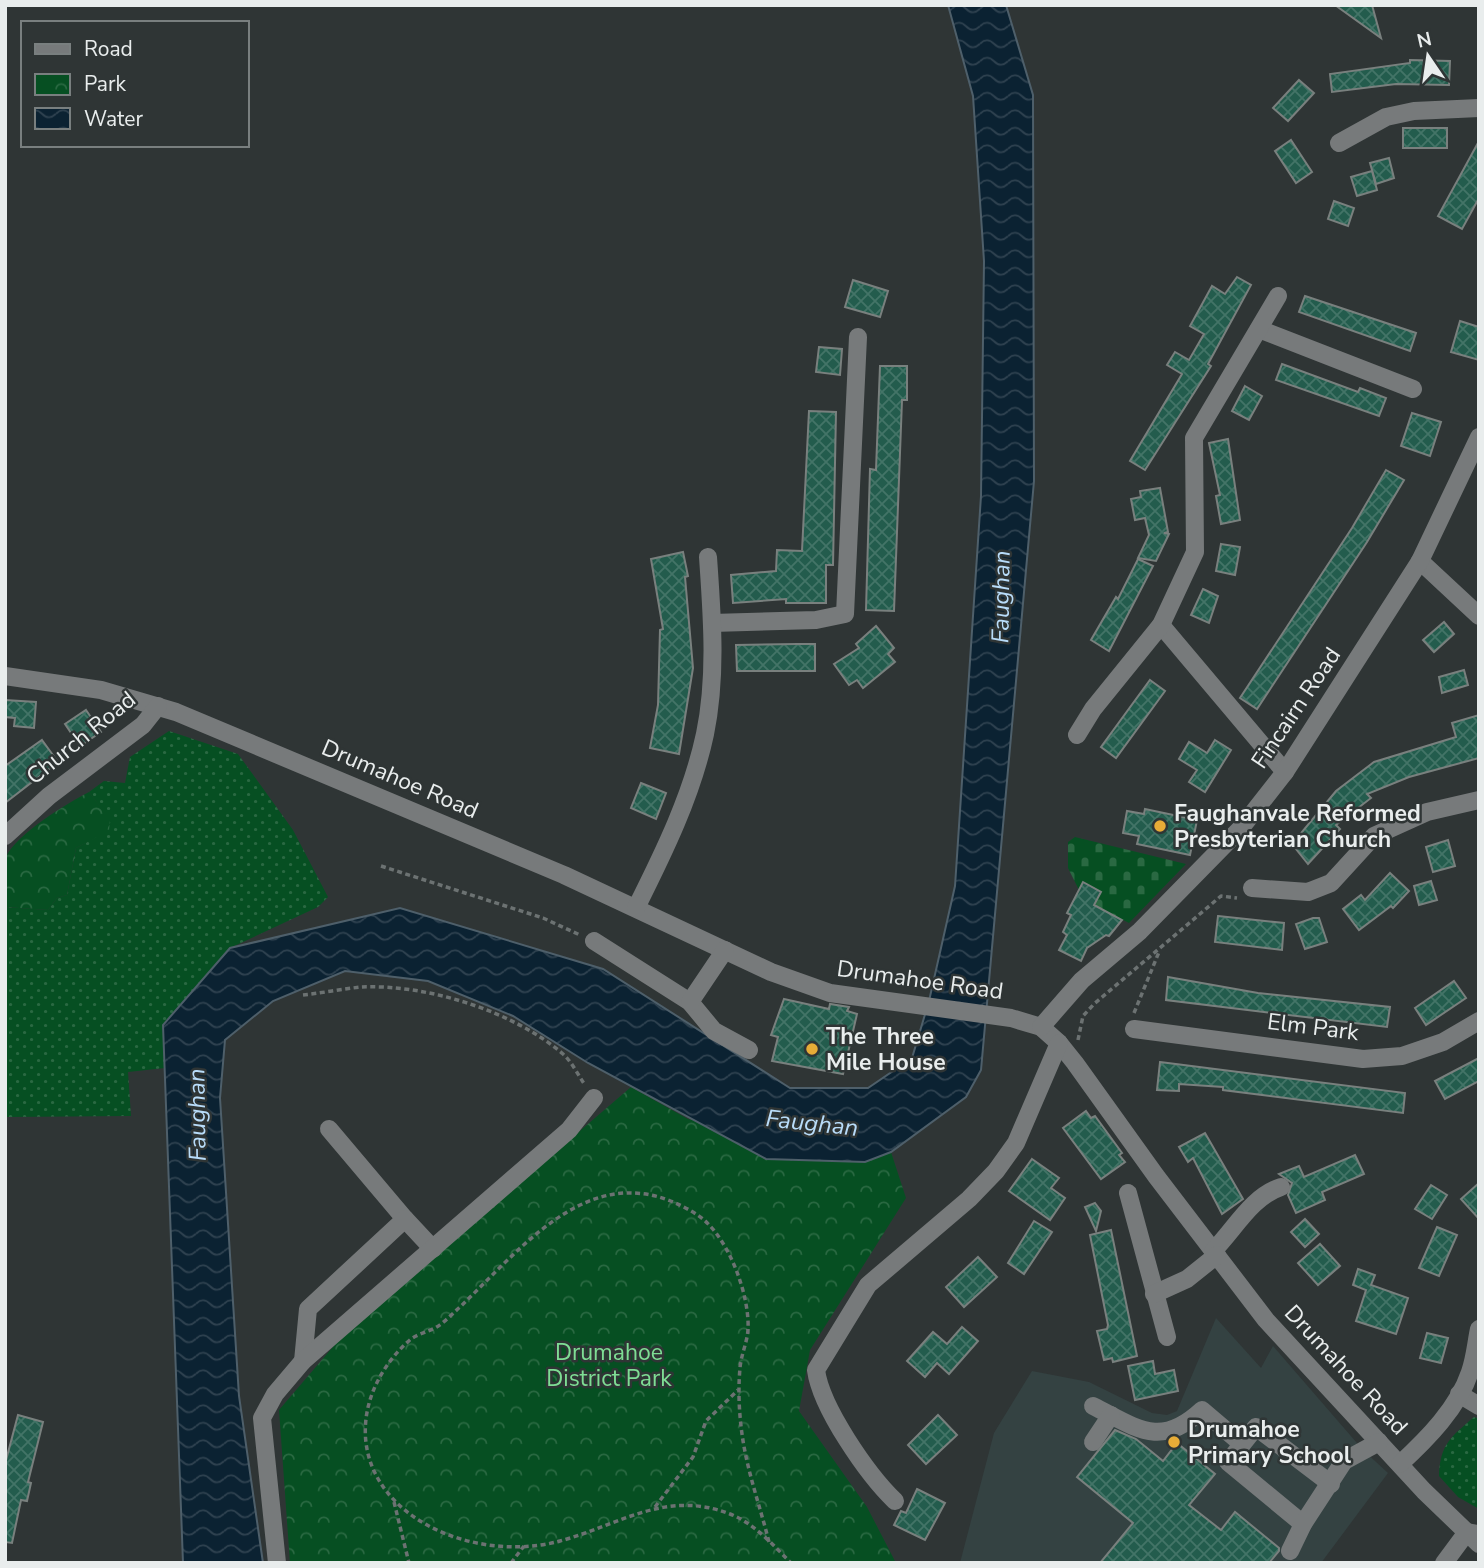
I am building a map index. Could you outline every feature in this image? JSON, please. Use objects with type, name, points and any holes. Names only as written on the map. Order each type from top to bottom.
[{"type":"street","points":[[1339,144],[1386,117],[1414,111],[1479,108]]},
{"type":"street","points":[[1077,735],[1093,709],[1161,625],[1195,552],[1194,438],[1278,296]]},
{"type":"street","points":[[1259,329],[1413,389]]},
{"type":"street","points":[[712,623],[816,620],[845,614],[858,337]]},
{"type":"street","name":"Fincairn Road","points":[[1041,1027],[1082,979],[1140,931],[1241,828],[1285,772],[1420,561],[1479,437]]},
{"type":"street","points":[[636,908],[674,832],[705,733],[712,623],[708,557]]},
{"type":"street","points":[[1420,561],[1479,617]]},
{"type":"street","points":[[1161,625],[1285,772]]},
{"type":"street","name":"Drumahoe Road","points":[[5,676],[101,690],[158,706],[401,806],[636,908],[772,972],[830,993],[1011,1017],[1041,1027],[1059,1043],[1075,1063],[1266,1320],[1400,1464],[1475,1537]]},
{"type":"street","name":"Church Road","points":[[5,836],[49,796],[143,725],[158,706]]},
{"type":"street","points":[[1252,888],[1308,892],[1319,888],[1331,883],[1374,836],[1427,812],[1479,800]]},
{"type":"street","points":[[594,942],[690,1002],[714,1031],[748,1050]]},
{"type":"street","points":[[690,1002],[725,950]]},
{"type":"street","name":"Elm Park","points":[[1134,1029],[1363,1059],[1402,1056],[1443,1042],[1479,1021]]},
{"type":"street","points":[[895,1501],[864,1468],[824,1398],[817,1370],[868,1284],[969,1199],[996,1171],[1016,1143],[1059,1043]]},
{"type":"street","points":[[277,1563],[262,1418],[275,1394],[303,1361],[569,1130],[594,1098]]},
{"type":"street","points":[[329,1129],[433,1249]]},
{"type":"street","points":[[1154,1294],[1187,1279],[1215,1253],[1250,1206],[1270,1191],[1281,1187]]},
{"type":"street","points":[[1128,1193],[1167,1337]]},
{"type":"street","points":[[303,1361],[308,1308],[405,1219]]},
{"type":"street","points":[[1400,1464],[1435,1429],[1459,1394],[1470,1373],[1479,1328]]},
{"type":"street","points":[[1459,1394],[1479,1406]]},
{"type":"street","points":[[1093,1406],[1148,1433],[1168,1431],[1187,1424],[1202,1410],[1242,1444]]},
{"type":"street","points":[[1093,1441],[1111,1415]]},
{"type":"street","points":[[1303,1524],[1228,1462],[1256,1427],[1331,1484]]},
{"type":"street","points":[[1290,1550],[1303,1524],[1344,1461],[1379,1442]]},
{"type":"street","points":[[1444,1563],[1475,1537]]},
{"type":"path","points":[[381,866],[543,918],[594,942]]},
{"type":"path","points":[[1075,1063],[1083,1016],[1221,896],[1236,898],[1252,888]]},
{"type":"path","points":[[1134,1029],[1134,1010],[1160,950]]},
{"type":"path","points":[[303,995],[362,987],[385,988],[467,1002],[512,1021],[564,1055],[594,1098]]},
{"type":"path","points":[[769,1542],[749,1472],[739,1389],[740,1366],[748,1330],[745,1294],[734,1263],[717,1235],[700,1216],[649,1192],[615,1192],[586,1199],[507,1256],[438,1326],[414,1337],[382,1374],[368,1399],[364,1431],[373,1467],[394,1500],[424,1524],[457,1538],[486,1544],[524,1546],[559,1542],[655,1507],[700,1506],[733,1514],[792,1563]]},
{"type":"path","points":[[655,1507],[693,1457],[706,1421],[739,1389]]},
{"type":"path","points":[[394,1500],[409,1563]]},
{"type":"path","points":[[511,1563],[524,1546]]},
{"type":"shaded area","name":"Drumahoe Primary School","points":[[1216,1318],[1261,1368],[1273,1346],[1363,1450],[1388,1473],[1321,1563],[960,1563],[994,1433],[1032,1371],[1089,1382],[1152,1413],[1167,1415],[1177,1411]]},
{"type":"green space","points":[[169,731],[238,754],[293,830],[328,897],[318,907],[230,948],[163,1025],[165,1068],[128,1072],[131,1116],[5,1117],[5,907],[48,910],[57,898],[67,895],[76,848],[87,842],[109,819],[89,792],[104,781],[125,783],[130,757]]},
{"type":"green space","points":[[89,792],[110,819],[109,831],[76,848],[67,895],[57,898],[48,910],[5,907],[4,868],[6,857],[12,848],[43,820]]},
{"type":"green space","points":[[1075,837],[1186,864],[1129,923],[1094,905],[1101,892],[1083,882],[1079,890],[1068,868],[1068,842]]},
{"type":"green space","name":"Drumahoe District Park","points":[[631,1087],[688,1119],[865,1162],[891,1152],[906,1198],[810,1350],[799,1411],[867,1507],[896,1563],[290,1563],[279,1410],[344,1334]]},
{"type":"green space","points":[[1474,1417],[1479,1419],[1479,1509],[1458,1497],[1439,1476],[1442,1456],[1448,1442]]},
{"type":"water","name":"Faughan","points":[[948,5],[1006,5],[1033,95],[1034,481],[981,1070],[966,1097],[891,1152],[865,1162],[766,1159],[588,1063],[513,1016],[428,981],[345,971],[273,1001],[225,1040],[220,1098],[239,1396],[263,1563],[183,1563],[163,1025],[230,948],[400,908],[603,969],[790,1088],[868,1088],[912,1058],[929,1001],[955,886],[981,496],[984,261],[973,96]]},
{"type":"building","points":[[1335,5],[1372,5],[1381,38]]},
{"type":"building","points":[[1410,60],[1450,61],[1449,85],[1396,84],[1332,92],[1330,74],[1410,63]]},
{"type":"building","points":[[1299,80],[1314,93],[1288,121],[1273,108]]},
{"type":"building","points":[[1403,128],[1447,128],[1447,148],[1403,148]]},
{"type":"building","points":[[1291,140],[1312,172],[1296,183],[1275,151]]},
{"type":"building","points":[[1479,141],[1479,198],[1462,229],[1438,216]]},
{"type":"building","points":[[1389,158],[1394,178],[1376,184],[1370,163]]},
{"type":"building","points":[[1372,171],[1377,190],[1357,196],[1351,177]]},
{"type":"building","points":[[1334,201],[1354,208],[1348,226],[1328,219]]},
{"type":"building","points":[[1237,277],[1251,285],[1208,364],[1211,366],[1145,470],[1130,461],[1182,374],[1167,365],[1175,352],[1189,360],[1204,334],[1190,326],[1212,286],[1225,294]]},
{"type":"building","points":[[853,280],[888,291],[880,317],[845,307]]},
{"type":"building","points":[[1305,296],[1416,333],[1410,351],[1299,312]]},
{"type":"building","points":[[1460,321],[1479,327],[1479,360],[1451,352]]},
{"type":"building","points":[[819,347],[842,349],[840,375],[816,372]]},
{"type":"building","points":[[1282,364],[1358,392],[1360,388],[1386,398],[1379,416],[1276,380]]},
{"type":"building","points":[[880,366],[907,366],[907,400],[902,400],[894,611],[866,610],[870,469],[876,470]]},
{"type":"building","points":[[1245,386],[1262,396],[1249,420],[1232,411]]},
{"type":"building","points":[[809,411],[836,412],[833,565],[826,565],[826,603],[786,603],[786,599],[733,603],[731,575],[776,571],[777,550],[802,551]]},
{"type":"building","points":[[1412,413],[1441,422],[1430,456],[1401,446]]},
{"type":"building","points":[[1228,439],[1240,520],[1221,524],[1216,496],[1220,495],[1209,443]]},
{"type":"building","points":[[1386,470],[1404,480],[1367,542],[1257,709],[1240,698],[1352,528]]},
{"type":"building","points":[[1160,488],[1168,532],[1164,533],[1169,534],[1156,561],[1138,558],[1149,535],[1145,518],[1135,520],[1131,499],[1141,497],[1140,491]]},
{"type":"building","points":[[1221,544],[1240,547],[1235,575],[1216,571]]},
{"type":"building","points":[[683,552],[688,576],[685,577],[693,668],[679,754],[650,748],[658,705],[660,630],[663,629],[651,559]]},
{"type":"building","points":[[1138,559],[1153,566],[1109,651],[1091,640],[1116,597],[1118,599]]},
{"type":"building","points":[[1203,589],[1218,596],[1209,623],[1191,615]]},
{"type":"building","points":[[1444,622],[1454,634],[1434,652],[1423,640]]},
{"type":"building","points":[[876,626],[894,648],[888,654],[895,662],[863,688],[857,680],[849,685],[834,664],[859,648],[856,644]]},
{"type":"building","points":[[815,644],[815,671],[737,671],[736,645]]},
{"type":"building","points":[[1464,670],[1468,685],[1442,693],[1439,677]]},
{"type":"building","points":[[1150,680],[1165,691],[1116,758],[1101,747]]},
{"type":"building","points":[[5,700],[36,702],[34,728],[14,726],[15,718],[5,717]]},
{"type":"building","points":[[86,710],[101,732],[80,746],[65,724]]},
{"type":"building","points":[[1479,715],[1479,758],[1409,777],[1367,794],[1371,798],[1336,825],[1340,829],[1308,864],[1292,844],[1336,791],[1374,762],[1456,737],[1452,723]]},
{"type":"building","points":[[42,740],[58,762],[5,803],[5,766]]},
{"type":"building","points":[[1215,740],[1231,750],[1205,792],[1189,782],[1197,770],[1179,759],[1189,742],[1207,753]]},
{"type":"building","points":[[641,783],[666,793],[656,819],[631,808]]},
{"type":"building","name":"Faughanvale Reformed Presbyterian Church","points":[[1145,809],[1197,820],[1190,855],[1137,844],[1139,836],[1123,833],[1127,811],[1144,814]]},
{"type":"building","points":[[1448,840],[1455,866],[1433,872],[1426,847]]},
{"type":"building","points":[[1390,873],[1409,891],[1393,908],[1391,906],[1359,930],[1343,909],[1361,895],[1365,900]]},
{"type":"building","points":[[1431,881],[1437,900],[1419,905],[1414,886]]},
{"type":"building","points":[[1083,882],[1101,892],[1094,905],[1122,920],[1109,936],[1106,935],[1087,948],[1081,961],[1059,950],[1067,935],[1063,932],[1071,915],[1067,913]]},
{"type":"building","points":[[1218,916],[1284,923],[1282,950],[1215,942]]},
{"type":"building","points":[[1319,918],[1327,942],[1305,949],[1296,924]]},
{"type":"building","points":[[1168,977],[1258,993],[1390,1007],[1387,1027],[1166,1000]]},
{"type":"building","points":[[1454,981],[1466,998],[1426,1025],[1415,1008]]},
{"type":"building","name":"The Three Mile House","points":[[784,999],[829,1009],[830,1004],[849,1007],[847,1011],[857,1014],[843,1074],[772,1061],[778,1037],[771,1035]]},
{"type":"building","points":[[1479,1058],[1479,1081],[1445,1099],[1435,1081]]},
{"type":"building","points":[[1160,1062],[1405,1093],[1403,1113],[1223,1090],[1223,1087],[1179,1084],[1179,1091],[1157,1090]]},
{"type":"building","points":[[1086,1111],[1091,1118],[1095,1116],[1122,1153],[1119,1155],[1125,1162],[1101,1179],[1063,1128]]},
{"type":"building","points":[[1205,1133],[1243,1199],[1222,1214],[1193,1158],[1188,1162],[1179,1147]]},
{"type":"building","points":[[1355,1155],[1364,1174],[1322,1192],[1325,1200],[1296,1213],[1288,1195],[1292,1183],[1279,1174],[1299,1166],[1304,1177]]},
{"type":"building","points":[[1032,1159],[1059,1178],[1051,1188],[1065,1198],[1050,1220],[1009,1191]]},
{"type":"building","points":[[1479,1183],[1479,1219],[1461,1199]]},
{"type":"building","points":[[1431,1185],[1447,1195],[1432,1219],[1415,1209]]},
{"type":"building","points":[[1095,1203],[1101,1211],[1096,1231],[1085,1207]]},
{"type":"building","points":[[1305,1219],[1319,1234],[1305,1247],[1291,1232]]},
{"type":"building","points":[[1034,1221],[1052,1232],[1024,1274],[1008,1263]]},
{"type":"building","points":[[1437,1227],[1457,1235],[1439,1276],[1419,1268]]},
{"type":"building","points":[[1111,1230],[1137,1356],[1113,1362],[1112,1358],[1104,1360],[1097,1331],[1107,1329],[1108,1325],[1090,1235]]},
{"type":"building","points":[[1320,1244],[1340,1266],[1318,1285],[1298,1263]]},
{"type":"building","points":[[978,1257],[997,1277],[964,1307],[946,1287]]},
{"type":"building","points":[[1358,1269],[1375,1275],[1371,1285],[1408,1298],[1396,1334],[1356,1321],[1366,1290],[1353,1285]]},
{"type":"building","points":[[962,1327],[978,1341],[949,1374],[937,1363],[925,1377],[907,1361],[933,1332],[947,1344]]},
{"type":"building","points":[[1427,1333],[1448,1338],[1441,1363],[1420,1358]]},
{"type":"building","points":[[1153,1361],[1155,1374],[1174,1370],[1178,1391],[1135,1400],[1128,1366]]},
{"type":"building","points":[[18,1415],[43,1422],[28,1482],[31,1483],[27,1501],[21,1500],[12,1543],[5,1542],[5,1464]]},
{"type":"building","points":[[938,1415],[957,1435],[926,1464],[908,1445]]},
{"type":"building","points":[[1115,1430],[1136,1439],[1163,1461],[1177,1443],[1215,1474],[1189,1505],[1221,1530],[1235,1512],[1279,1548],[1279,1551],[1269,1563],[1100,1563],[1133,1523],[1077,1477]]},
{"type":"building","points":[[917,1489],[945,1503],[925,1540],[894,1525],[901,1511],[906,1513]]},
{"type":"place","name":"Faughanvale Reformed Presbyterian Church","points":[[1160,826]]},
{"type":"place","name":"The Three Mile House","points":[[812,1049]]},
{"type":"place","name":"Drumahoe Primary School","points":[[1174,1442]]}]
